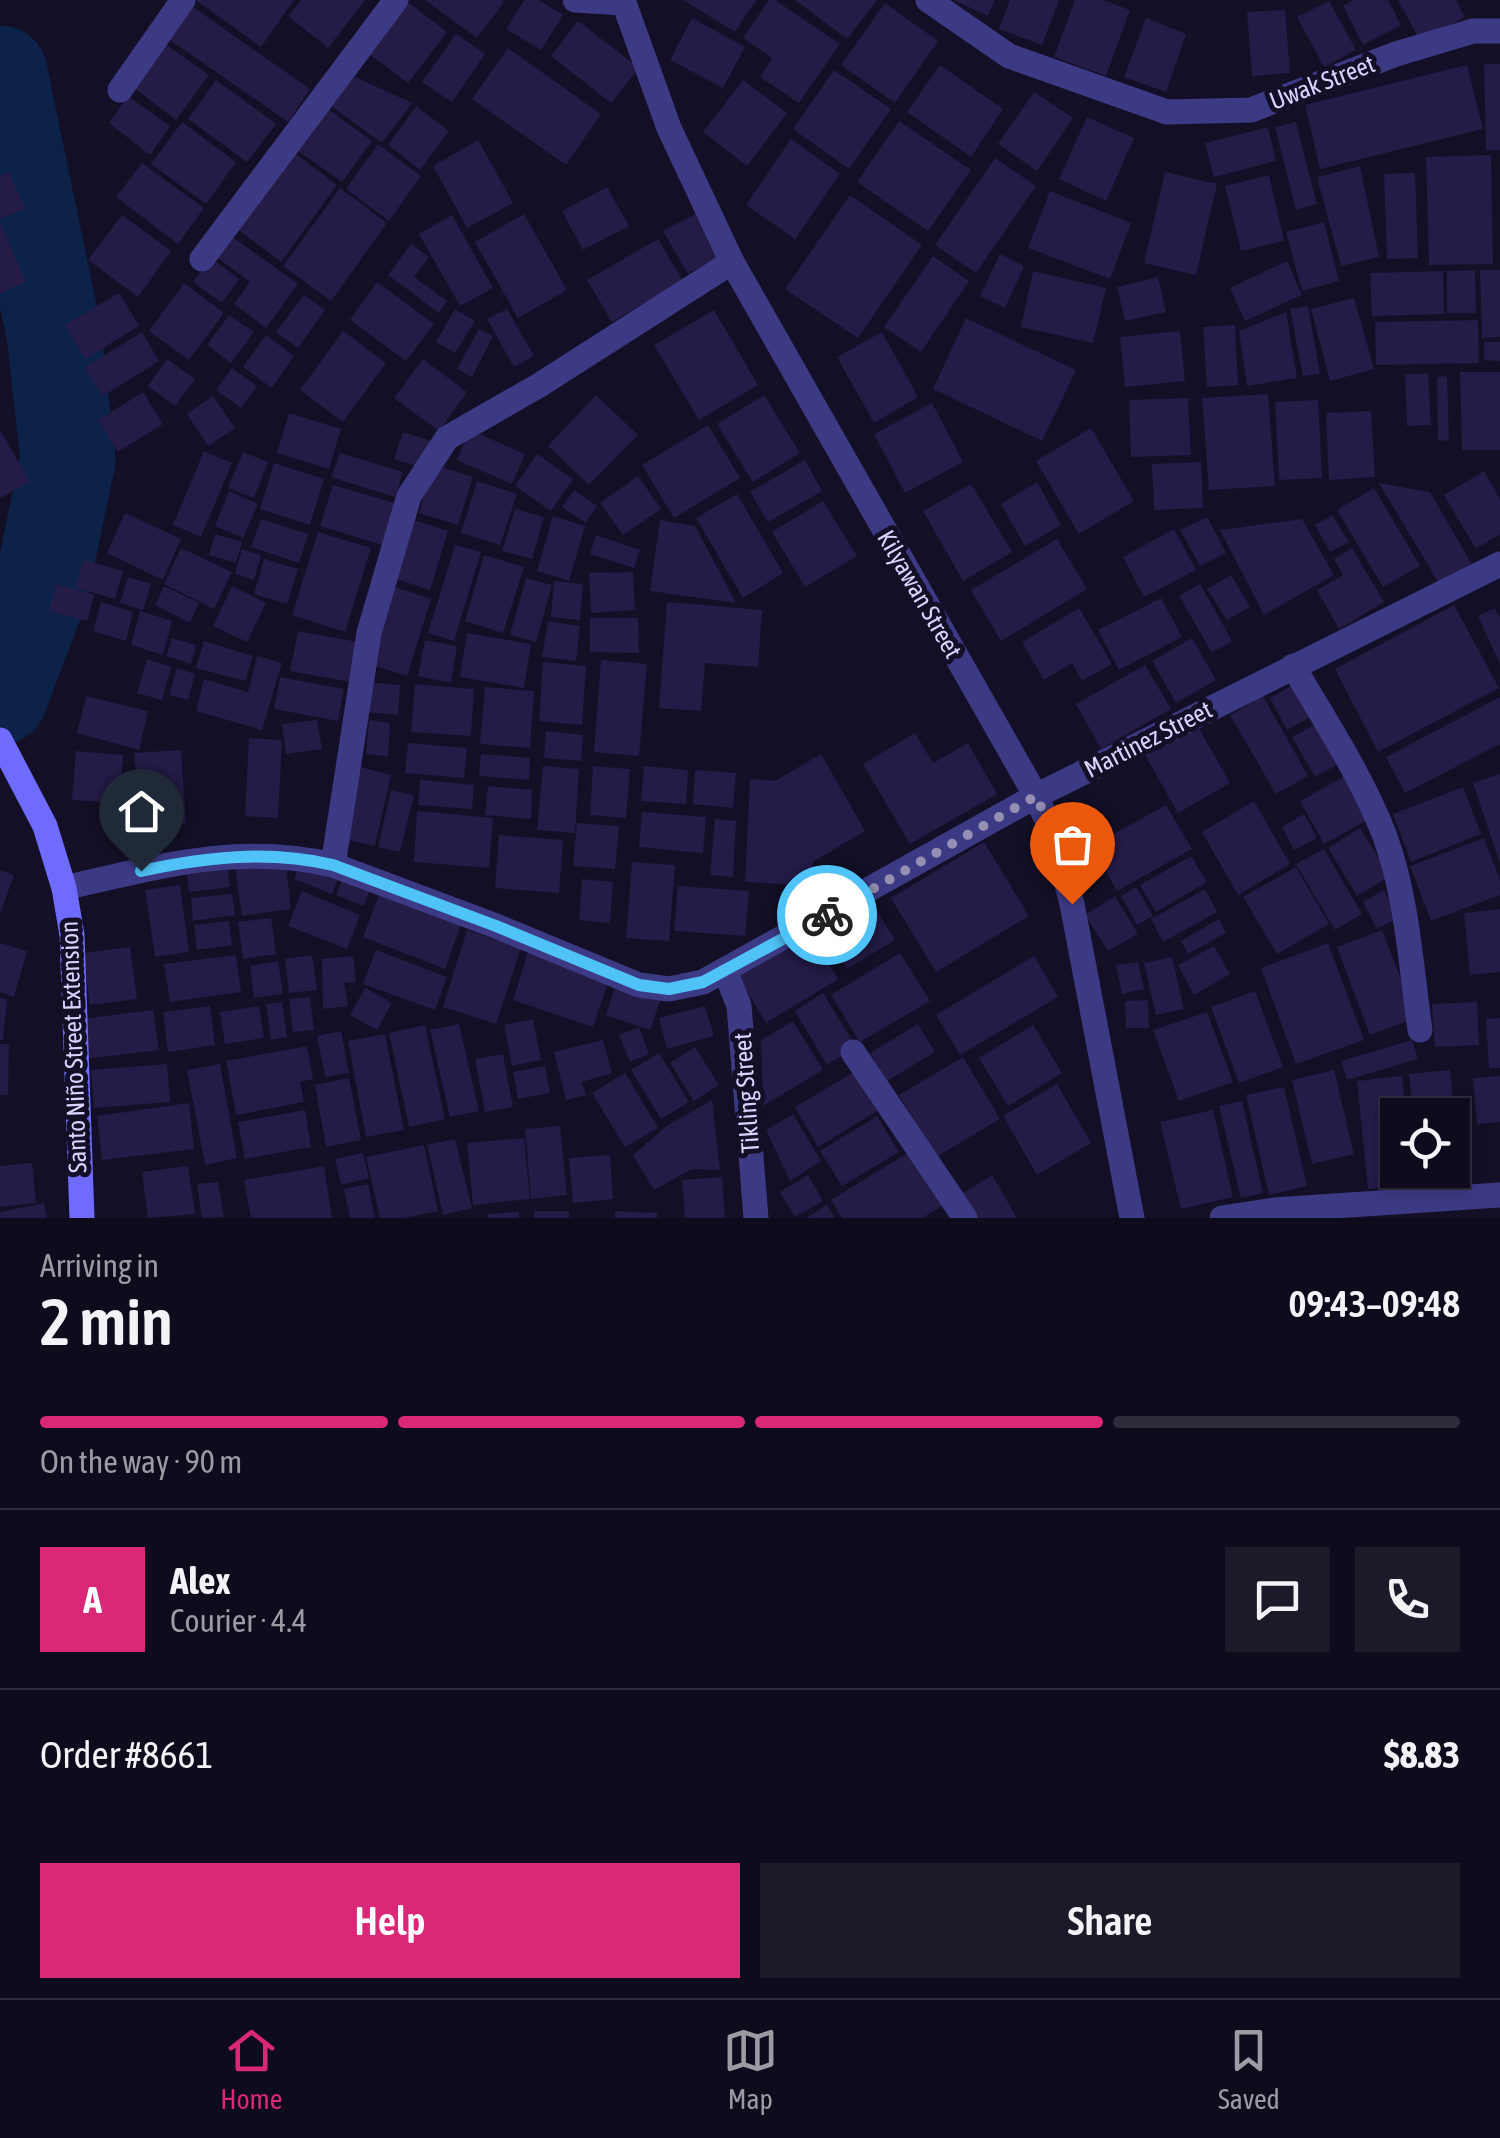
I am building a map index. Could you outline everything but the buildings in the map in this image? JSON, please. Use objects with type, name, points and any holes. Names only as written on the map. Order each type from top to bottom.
[{"type":"main road","name":"Santo Niño Street Extension","points":[[0,740],[44,826],[64,888],[72,935],[82,1218]]},
{"type":"street","points":[[120,90],[183,0]]},
{"type":"street","points":[[202,259],[396,0]]},
{"type":"street","points":[[575,0],[623,1]]},
{"type":"street","name":"Uwak Street","points":[[928,0],[1009,56],[1167,112],[1251,110],[1396,54],[1472,31],[1500,31]]},
{"type":"street","name":"Kilyawan Street","points":[[623,1],[669,128],[732,262],[1036,796],[1055,838],[1072,904],[1132,1218]]},
{"type":"street","points":[[333,865],[370,633],[409,496],[447,438],[538,386],[732,262]]},
{"type":"street","name":"Martinez Street","points":[[64,888],[179,862],[242,854],[304,858],[333,865],[496,926],[639,985],[669,989],[703,982],[1036,796],[1500,564]]},
{"type":"street","points":[[1293,666],[1361,782],[1385,838],[1401,905],[1420,1030]]},
{"type":"street","name":"Tikling Street","points":[[726,970],[739,1006],[756,1218]]},
{"type":"street","points":[[853,1052],[964,1218]]},
{"type":"street","points":[[1222,1218],[1500,1195]]},
{"type":"waterway","points":[[0,73],[54,334],[68,459],[41,589],[0,697]]},
{"type":"way so far","points":[[827,915],[1036,796],[1055,838],[1072,904]]},
{"type":"route","points":[[141,871],[242,854],[304,858],[333,865],[496,926],[639,985],[669,989],[703,982],[827,915]]}]
